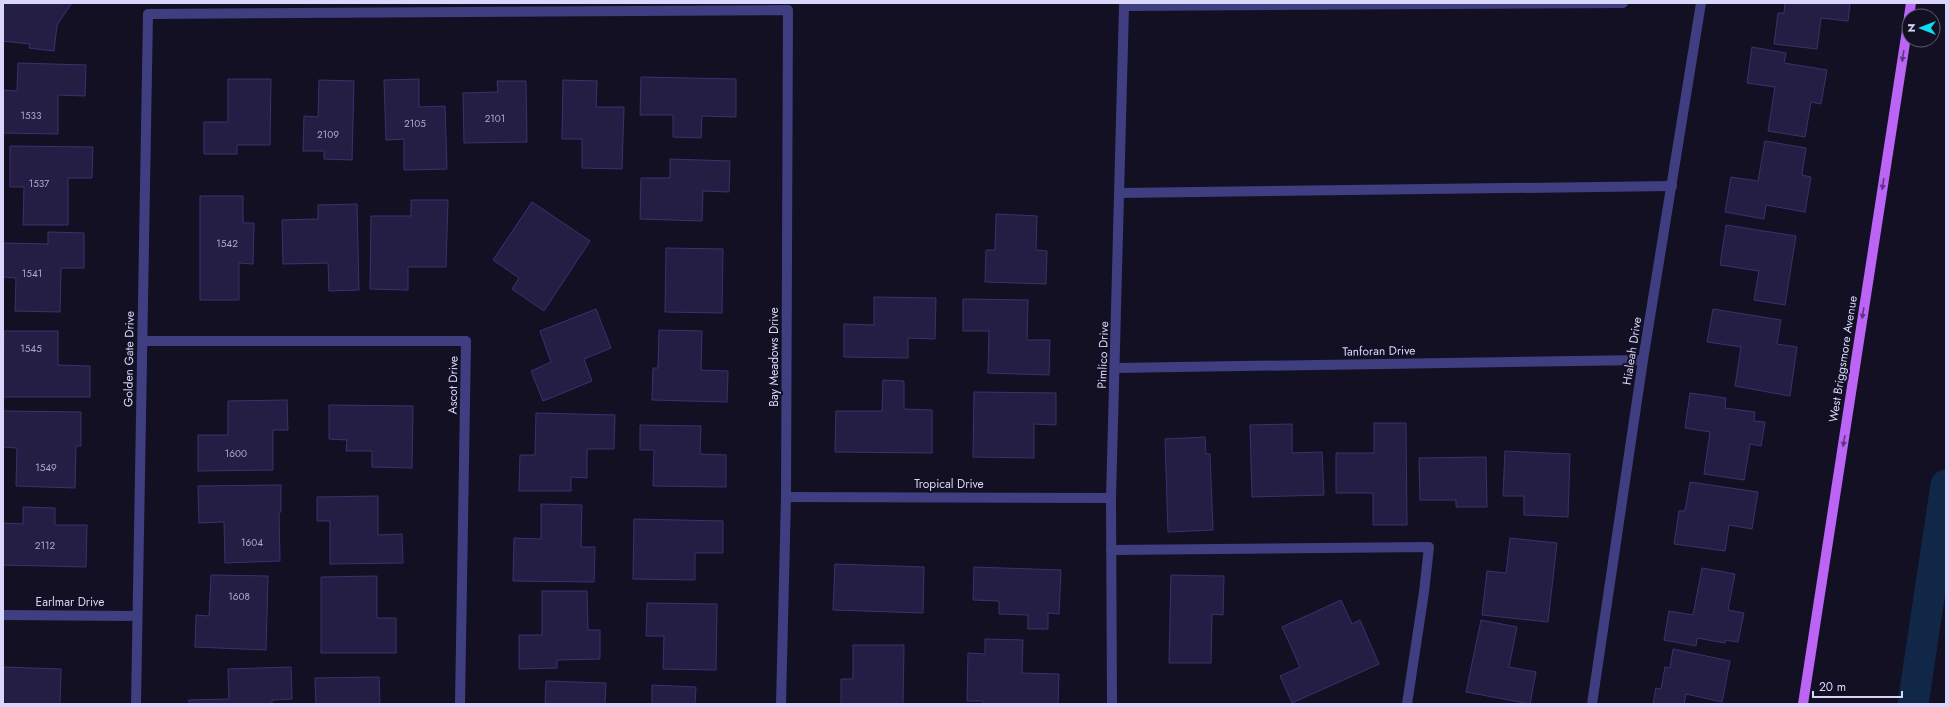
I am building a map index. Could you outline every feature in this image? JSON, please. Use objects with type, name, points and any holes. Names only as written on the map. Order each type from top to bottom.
[{"type":"main road","name":"West Briggsmore Avenue","points":[[1803,704],[1904,48]]},
{"type":"street","points":[[1419,3],[1623,3]]},
{"type":"street","name":"Pimlico Drive","points":[[1112,704],[1112,498],[1124,6],[1419,3]]},
{"type":"street","name":"Hialeah Drive","points":[[1592,704],[1643,360],[1701,3]]},
{"type":"street","name":"Bay Meadows Drive","points":[[542,7],[788,10],[786,497],[782,704]]},
{"type":"street","name":"Golden Gate Drive","points":[[136,704],[148,14],[542,7]]},
{"type":"street","points":[[1120,193],[1672,186]]},
{"type":"street","name":"Ascot Drive","points":[[143,341],[466,341],[460,704]]},
{"type":"street","name":"Tanforan Drive","points":[[1115,368],[1643,360]]},
{"type":"street","name":"Tropical Drive","points":[[786,497],[1112,498]]},
{"type":"street","points":[[1112,550],[1429,547],[1424,592],[1407,704]]},
{"type":"street","name":"Earlmar Drive","points":[[3,615],[137,616]]},
{"type":"building","points":[[3,3],[72,3],[57,25],[54,51],[29,48],[30,44],[3,41]]},
{"type":"building","points":[[1785,3],[1850,3],[1848,21],[1821,18],[1817,49],[1774,44],[1778,13],[1784,13]]},
{"type":"building","points":[[1752,47],[1786,53],[1784,63],[1827,70],[1821,104],[1811,102],[1805,137],[1768,131],[1775,87],[1747,83]]},
{"type":"building","points":[[18,63],[86,65],[85,96],[58,95],[58,134],[3,133],[3,90],[17,91]]},
{"type":"building","points":[[641,77],[736,79],[736,117],[702,116],[701,138],[673,137],[673,115],[640,115]]},
{"type":"building","points":[[228,79],[271,79],[270,145],[237,145],[237,154],[204,154],[204,122],[228,122]]},
{"type":"building","points":[[419,79],[419,107],[445,106],[447,169],[404,170],[404,139],[386,140],[384,80]]},
{"type":"building","points":[[319,80],[354,81],[352,160],[324,159],[324,151],[303,151],[304,116],[318,117]]},
{"type":"building","points":[[563,80],[597,81],[596,107],[624,107],[622,169],[582,168],[582,139],[562,139]]},
{"type":"building","points":[[497,81],[526,81],[527,142],[464,143],[463,93],[498,92]]},
{"type":"building","points":[[1765,141],[1806,148],[1802,175],[1811,177],[1805,212],[1766,205],[1764,219],[1725,212],[1731,177],[1758,181]]},
{"type":"building","points":[[10,146],[93,147],[92,178],[68,178],[68,225],[23,225],[24,187],[10,187]]},
{"type":"building","points":[[670,159],[730,161],[729,192],[703,191],[702,221],[640,219],[641,178],[670,178]]},
{"type":"building","points":[[200,196],[243,196],[243,223],[254,223],[253,264],[239,263],[239,300],[200,300]]},
{"type":"building","points":[[411,200],[448,200],[446,267],[408,267],[408,290],[370,289],[371,216],[411,216]]},
{"type":"building","points":[[532,202],[590,241],[544,311],[512,289],[519,278],[493,260]]},
{"type":"building","points":[[357,204],[359,290],[329,291],[328,263],[283,264],[282,220],[318,219],[318,205]]},
{"type":"building","points":[[996,214],[1037,216],[1036,250],[1047,251],[1046,284],[985,282],[986,250],[995,250]]},
{"type":"building","points":[[1726,225],[1796,236],[1785,305],[1754,300],[1759,271],[1720,265]]},
{"type":"building","points":[[48,232],[84,233],[84,268],[61,268],[60,312],[15,311],[16,278],[3,277],[3,243],[48,244]]},
{"type":"building","points":[[666,248],[723,249],[722,313],[665,312]]},
{"type":"building","points":[[874,297],[936,298],[935,339],[908,338],[908,358],[844,357],[844,324],[874,325]]},
{"type":"building","points":[[963,299],[1028,300],[1027,340],[1050,340],[1049,375],[988,373],[989,331],[963,331]]},
{"type":"building","points":[[596,309],[611,348],[584,359],[592,381],[543,401],[531,371],[551,362],[540,331]]},
{"type":"building","points":[[1713,309],[1781,320],[1777,344],[1797,347],[1790,396],[1735,386],[1741,347],[1707,342]]},
{"type":"building","points":[[659,330],[702,331],[701,370],[728,371],[727,402],[652,400],[653,368],[658,368]]},
{"type":"building","points":[[4,331],[58,331],[58,365],[90,366],[90,397],[3,397]]},
{"type":"building","points":[[883,380],[904,381],[904,409],[932,410],[932,453],[835,452],[836,411],[882,411]]},
{"type":"building","points":[[974,392],[1056,393],[1056,425],[1034,424],[1034,458],[973,457]]},
{"type":"building","points":[[1690,393],[1726,398],[1725,408],[1755,412],[1754,421],[1765,422],[1761,446],[1750,444],[1744,480],[1704,474],[1710,432],[1685,428]]},
{"type":"building","points":[[287,400],[288,430],[273,430],[273,470],[198,471],[198,435],[228,435],[228,401]]},
{"type":"building","points":[[329,405],[413,406],[412,468],[372,467],[372,451],[346,451],[347,440],[329,439]]},
{"type":"building","points":[[3,411],[81,412],[81,446],[76,446],[75,488],[16,486],[17,448],[3,447]]},
{"type":"building","points":[[536,413],[615,415],[614,449],[587,449],[587,478],[571,477],[571,491],[519,491],[520,455],[535,455]]},
{"type":"building","points":[[1374,423],[1406,423],[1407,525],[1373,525],[1373,493],[1336,493],[1336,453],[1374,453]]},
{"type":"building","points":[[1292,424],[1292,453],[1322,452],[1324,495],[1252,497],[1250,425]]},
{"type":"building","points":[[640,425],[701,426],[700,454],[726,455],[726,487],[653,486],[654,450],[640,450]]},
{"type":"building","points":[[1205,437],[1206,454],[1210,454],[1213,530],[1168,532],[1165,439]]},
{"type":"building","points":[[1505,451],[1570,454],[1568,517],[1524,515],[1524,496],[1503,496]]},
{"type":"building","points":[[1486,457],[1487,507],[1456,507],[1456,500],[1420,500],[1419,458]]},
{"type":"building","points":[[1690,482],[1758,492],[1752,529],[1729,525],[1725,551],[1674,544],[1679,511],[1685,511]]},
{"type":"building","points":[[281,485],[281,512],[279,512],[280,561],[225,563],[224,522],[199,523],[198,486]]},
{"type":"building","points":[[378,496],[378,535],[402,534],[403,563],[330,564],[330,521],[317,521],[317,497]]},
{"type":"building","points":[[541,504],[582,505],[581,547],[595,547],[594,582],[513,581],[514,538],[541,539]]},
{"type":"building","points":[[23,507],[55,508],[55,525],[87,525],[86,567],[3,565],[3,523],[23,524]]},
{"type":"building","points":[[634,519],[723,521],[723,553],[695,553],[695,580],[633,579]]},
{"type":"building","points":[[1510,538],[1557,543],[1548,622],[1482,615],[1487,571],[1506,573]]},
{"type":"building","points":[[835,564],[924,567],[923,613],[833,610]]},
{"type":"building","points":[[974,567],[1061,570],[1059,614],[1048,613],[1048,629],[1028,629],[1028,615],[999,614],[999,601],[973,600]]},
{"type":"building","points":[[1702,568],[1735,574],[1728,610],[1744,613],[1738,642],[1725,640],[1725,643],[1697,638],[1696,646],[1664,640],[1669,611],[1693,615]]},
{"type":"building","points":[[211,575],[268,576],[266,650],[195,647],[196,615],[209,616]]},
{"type":"building","points":[[1171,575],[1224,576],[1223,615],[1212,614],[1211,663],[1169,663]]},
{"type":"building","points":[[377,576],[377,618],[396,618],[396,653],[321,653],[321,577]]},
{"type":"building","points":[[542,591],[587,591],[588,630],[600,630],[600,659],[557,660],[557,668],[519,669],[519,635],[542,635]]},
{"type":"building","points":[[1341,600],[1352,624],[1360,620],[1379,664],[1292,703],[1280,676],[1300,667],[1282,627]]},
{"type":"building","points":[[647,603],[717,604],[716,670],[663,669],[664,636],[646,636]]},
{"type":"building","points":[[1481,620],[1517,627],[1509,667],[1536,672],[1530,704],[1466,692]]},
{"type":"building","points":[[985,639],[1023,640],[1022,673],[1059,674],[1058,704],[983,704],[983,701],[967,701],[968,653],[985,654]]},
{"type":"building","points":[[853,645],[904,645],[903,704],[841,704],[841,679],[853,679]]},
{"type":"building","points":[[1673,649],[1730,661],[1722,702],[1686,694],[1684,704],[1653,704],[1656,688],[1661,689],[1665,667],[1670,668]]},
{"type":"building","points":[[3,667],[61,669],[60,704],[3,704]]},
{"type":"building","points":[[291,667],[292,699],[272,700],[272,704],[189,704],[189,700],[229,699],[228,669]]},
{"type":"building","points":[[379,677],[380,704],[316,704],[315,678]]},
{"type":"building","points":[[546,681],[606,683],[605,704],[545,704]]},
{"type":"building","points":[[652,685],[696,687],[695,704],[652,704]]},
{"type":"waterway","points":[[1913,704],[1946,485]]}]
